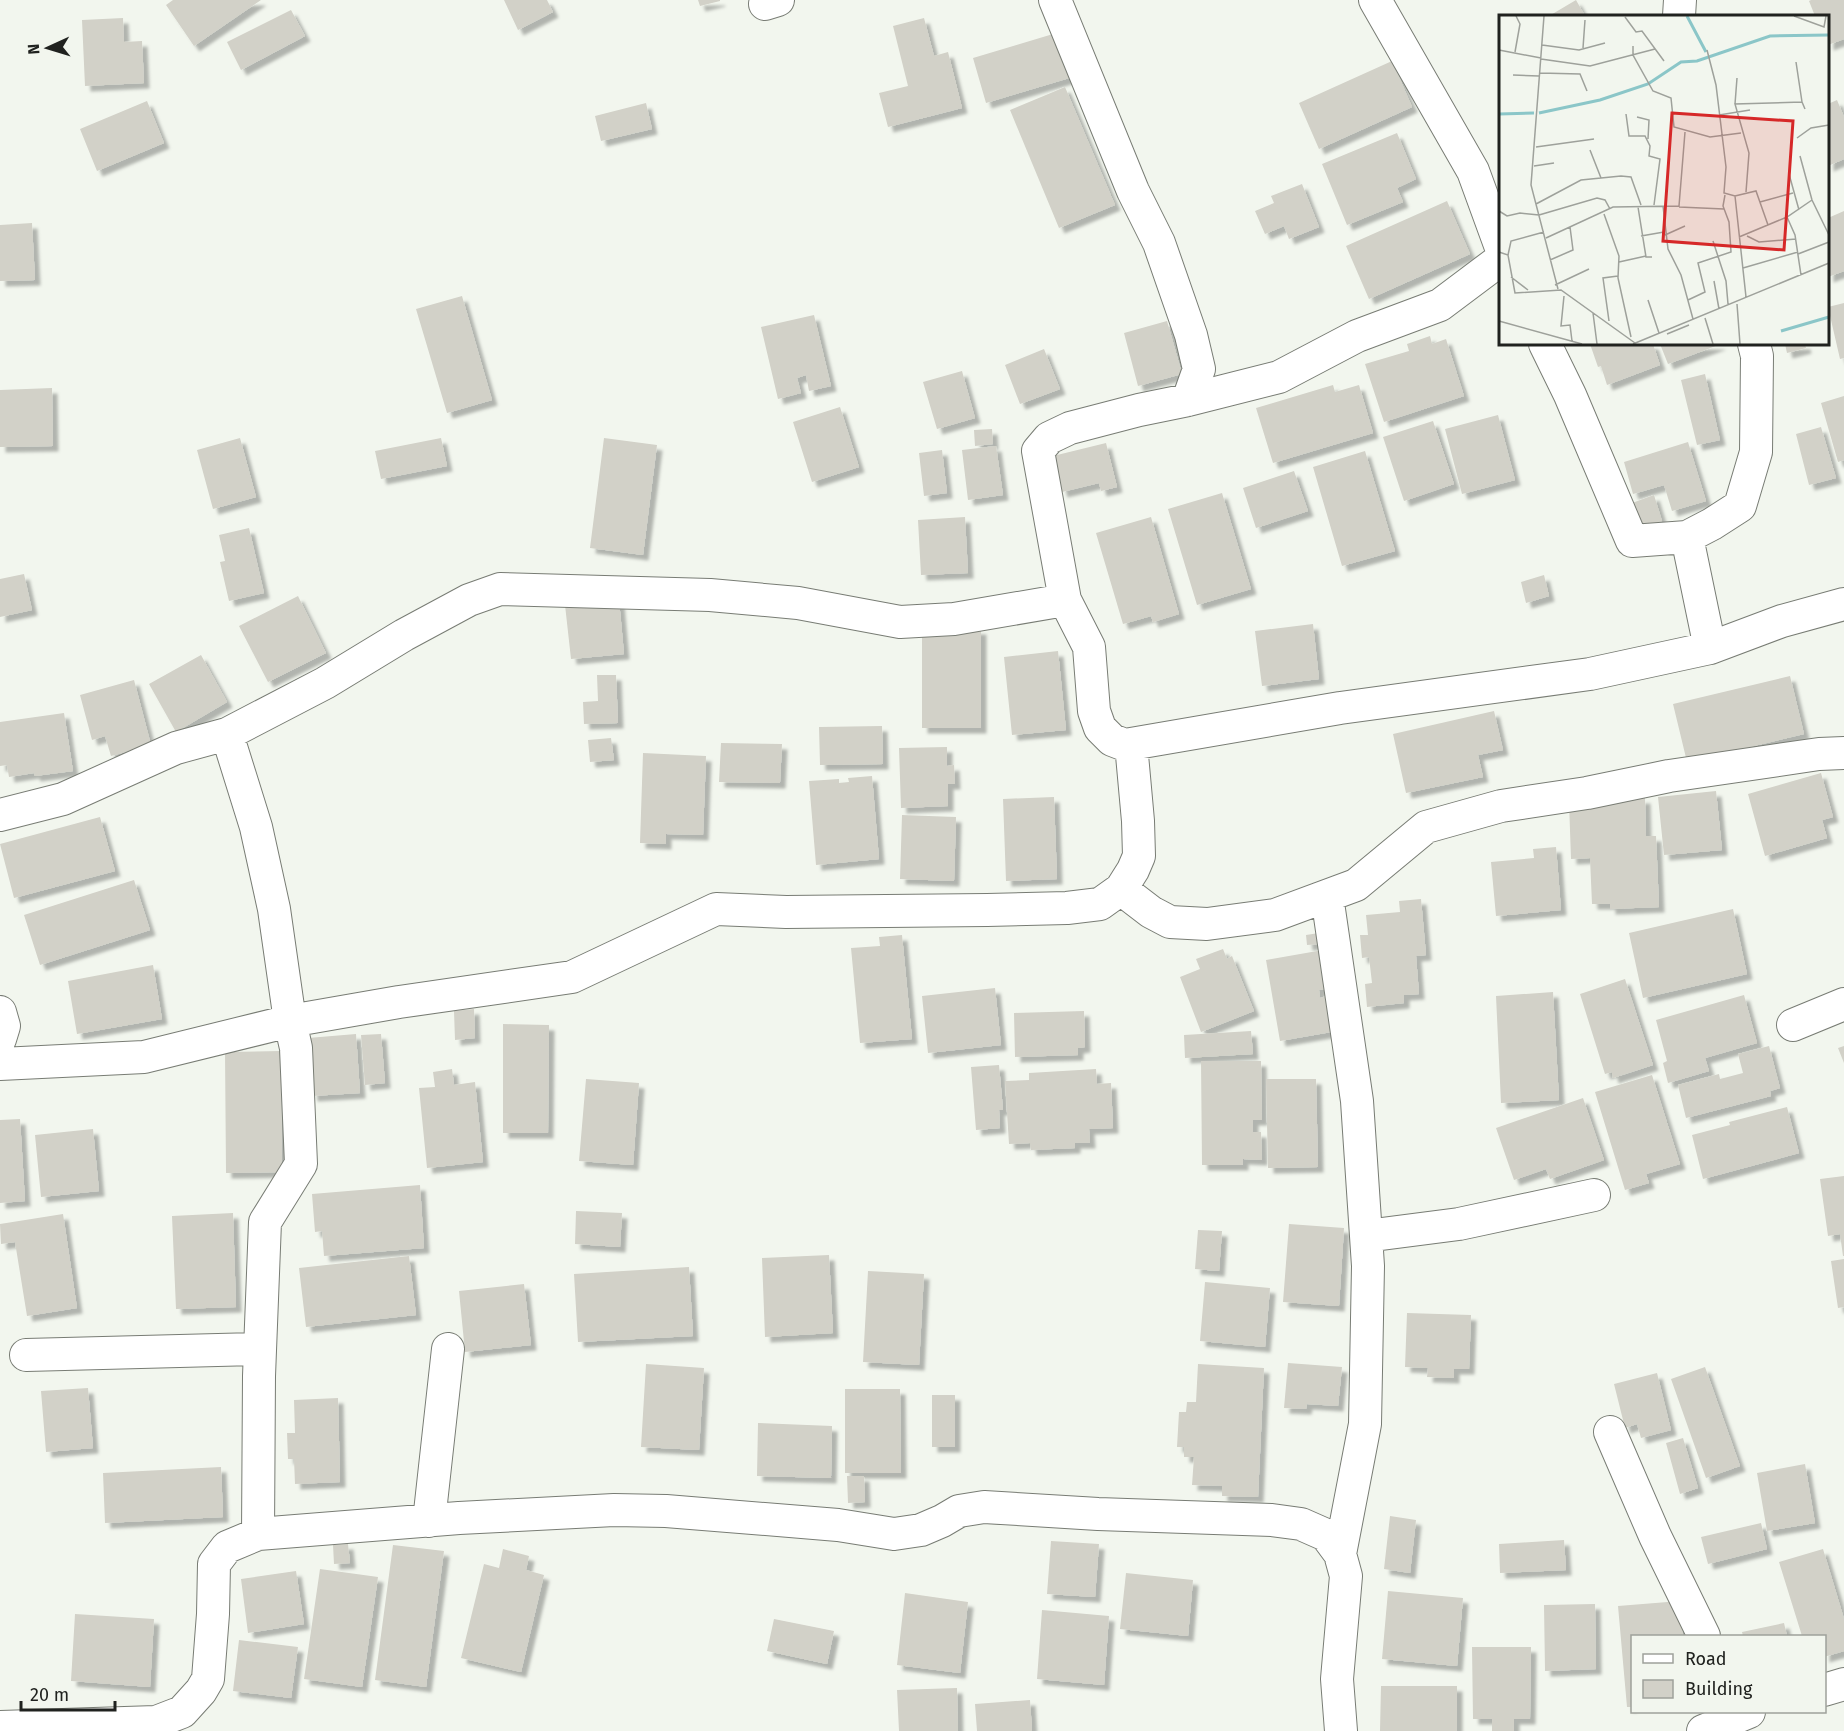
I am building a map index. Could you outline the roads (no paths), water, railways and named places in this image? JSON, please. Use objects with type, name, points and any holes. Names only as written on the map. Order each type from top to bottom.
[{"type":"street","points":[[1055,0],[1133,191],[1159,243],[1191,335],[1199,369],[1188,400]]},
{"type":"street","points":[[1375,0],[1473,171],[1499,242]]},
{"type":"street","points":[[1679,15],[1680,0]]},
{"type":"street","points":[[1499,261],[1440,305],[1357,336],[1279,377],[1070,428],[1049,438],[1038,451],[1065,600],[1089,647],[1094,711],[1100,728],[1112,740],[1125,745],[1340,708],[1590,674],[1710,648],[1782,621],[1844,604]]},
{"type":"street","points":[[1545,345],[1570,395],[1632,541],[1687,537],[1740,506],[1756,452],[1757,356],[1754,345]]},
{"type":"street","points":[[1199,369],[1233,388]]},
{"type":"street","points":[[1687,537],[1710,648]]},
{"type":"street","points":[[0,816],[63,798],[176,748],[227,734],[325,683],[404,634],[469,600],[500,589],[710,595],[798,603],[900,622],[954,619],[1065,600]]},
{"type":"street","points":[[227,734],[256,827],[274,909],[296,1048],[301,1164],[265,1221],[260,1349],[258,1534]]},
{"type":"street","points":[[0,1064],[144,1057],[290,1021],[399,1002],[572,977],[716,909],[786,912],[1067,908],[1100,904],[1121,889],[1139,856],[1131,744]]},
{"type":"street","points":[[1121,889],[1151,912],[1170,922],[1207,924],[1275,915],[1356,885],[1426,827],[1436,824],[1501,806],[1587,793],[1669,776],[1819,754],[1844,753]]},
{"type":"street","points":[[1327,896],[1357,1101],[1368,1266],[1365,1424],[1340,1554]]},
{"type":"street","points":[[1793,1025],[1844,1004]]},
{"type":"street","points":[[0,1012],[4,1026],[0,1039]]},
{"type":"street","points":[[1366,1236],[1459,1224],[1594,1195]]},
{"type":"street","points":[[26,1355],[260,1349]]},
{"type":"street","points":[[429,1521],[448,1349]]},
{"type":"street","points":[[1610,1432],[1655,1536],[1704,1635]]},
{"type":"street","points":[[0,1727],[156,1722],[182,1712],[201,1691],[208,1679],[214,1564],[227,1547],[258,1534],[614,1510],[666,1511],[838,1525],[894,1534],[921,1530],[959,1511],[984,1507],[1098,1514],[1272,1520],[1301,1524],[1326,1535],[1340,1554],[1346,1576],[1337,1679],[1341,1731]]},
{"type":"street","points":[[1826,1689],[1844,1684]]},
{"type":"street","points":[[1711,1729],[1747,1713]]}]
